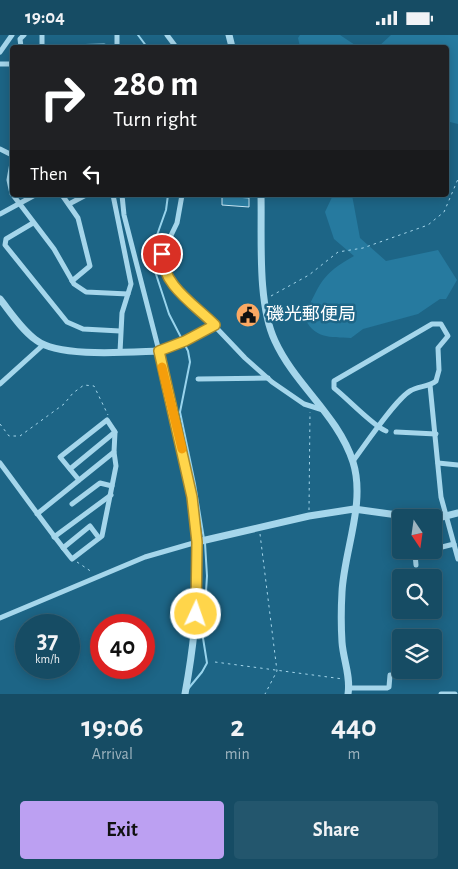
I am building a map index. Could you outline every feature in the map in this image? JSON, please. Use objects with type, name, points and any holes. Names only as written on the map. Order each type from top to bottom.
[{"type":"street","points":[[0,53],[12,35]]},
{"type":"street","points":[[7,44],[10,47]]},
{"type":"street","points":[[14,197],[54,249],[72,281],[86,292],[128,294]]},
{"type":"street","points":[[0,214],[31,197]]},
{"type":"street","points":[[64,197],[78,218],[90,266],[72,281]]},
{"type":"street","points":[[69,204],[82,197]]},
{"type":"street","points":[[113,197],[130,285],[120,331],[120,352]]},
{"type":"street","points":[[122,197],[126,225],[159,351],[201,541],[196,618],[185,694]]},
{"type":"street","points":[[182,197],[177,223],[162,254],[162,263],[176,289],[215,325],[245,358],[268,379],[298,401],[323,410]]},
{"type":"street","points":[[261,197],[264,299],[276,343],[345,442],[353,461],[357,486],[342,592],[342,643],[348,691],[387,688],[390,675]]},
{"type":"street","points":[[33,223],[6,239],[5,245],[62,317],[78,328],[120,331]]},
{"type":"street","points":[[0,299],[27,332],[43,345],[60,350],[159,351],[185,341],[215,325]]},
{"type":"street","points":[[353,461],[378,428],[411,391],[430,385],[438,379],[438,348],[448,336],[441,324],[438,323],[336,379],[333,383],[334,388],[378,428],[386,431]]},
{"type":"street","points":[[0,385],[43,345]]},
{"type":"street","points":[[198,379],[268,379]]},
{"type":"street","points":[[430,385],[441,497],[458,559]]},
{"type":"street","points":[[0,463],[72,559],[102,536],[107,517],[117,461],[114,452],[115,432],[107,420],[60,457],[79,480]]},
{"type":"street","points":[[70,469],[115,432]]},
{"type":"street","points":[[396,432],[436,434]]},
{"type":"street","points":[[37,514],[114,452]]},
{"type":"street","points":[[438,463],[458,465]]},
{"type":"street","points":[[72,504],[100,483],[112,486]]},
{"type":"street","points":[[54,537],[111,494]]},
{"type":"street","points":[[0,618],[145,557],[201,541],[309,516],[354,509],[392,514]]},
{"type":"street","points":[[442,518],[458,513]]},
{"type":"street","points":[[63,548],[90,527],[99,538]]},
{"type":"street","points":[[442,547],[454,544]]},
{"type":"street","points":[[415,559],[416,565]]},
{"type":"street","points":[[441,694],[455,694]]},
{"type":"path","points":[[264,299],[309,275],[338,252],[364,248],[428,225],[444,212],[458,179]]},
{"type":"path","points":[[0,424],[10,436],[20,437],[64,405],[78,389],[89,385],[94,386],[100,401],[103,402],[108,415],[107,420]]},
{"type":"path","points":[[309,516],[310,406]]},
{"type":"path","points":[[259,527],[277,671],[265,694]]},
{"type":"path","points":[[72,559],[98,576]]},
{"type":"path","points":[[214,662],[348,680]]},
{"type":"shaded area","points":[[300,35],[340,35],[355,45],[300,45],[298,38]]},
{"type":"shaded area","points":[[391,35],[458,35],[458,124],[449,122],[449,45],[380,45]]},
{"type":"shaded area","points":[[332,197],[352,197],[360,238],[386,261],[438,250],[457,280],[446,299],[440,299],[418,314],[363,329],[351,338],[329,337],[317,333],[308,324],[304,316],[318,288],[328,275],[354,256],[334,239],[325,212]]},
{"type":"building","points":[[222,197],[249,198],[249,207],[222,205]]},
{"type":"waterway","points":[[138,35],[146,45]]},
{"type":"waterway","points":[[168,197],[166,210],[152,249],[152,262],[169,314],[188,351],[190,362],[180,412],[204,539]]},
{"type":"waterway","points":[[188,689],[207,663],[203,638],[207,576],[205,543]]},
{"type":"slow traffic","points":[[162,367],[182,449]]},
{"type":"place","name":"磯光郵便局","points":[[248,315]]},
{"type":"route","points":[[162,254],[162,263],[165,271],[176,289],[215,325],[185,341],[159,351],[192,497],[197,542],[196,614]]}]
